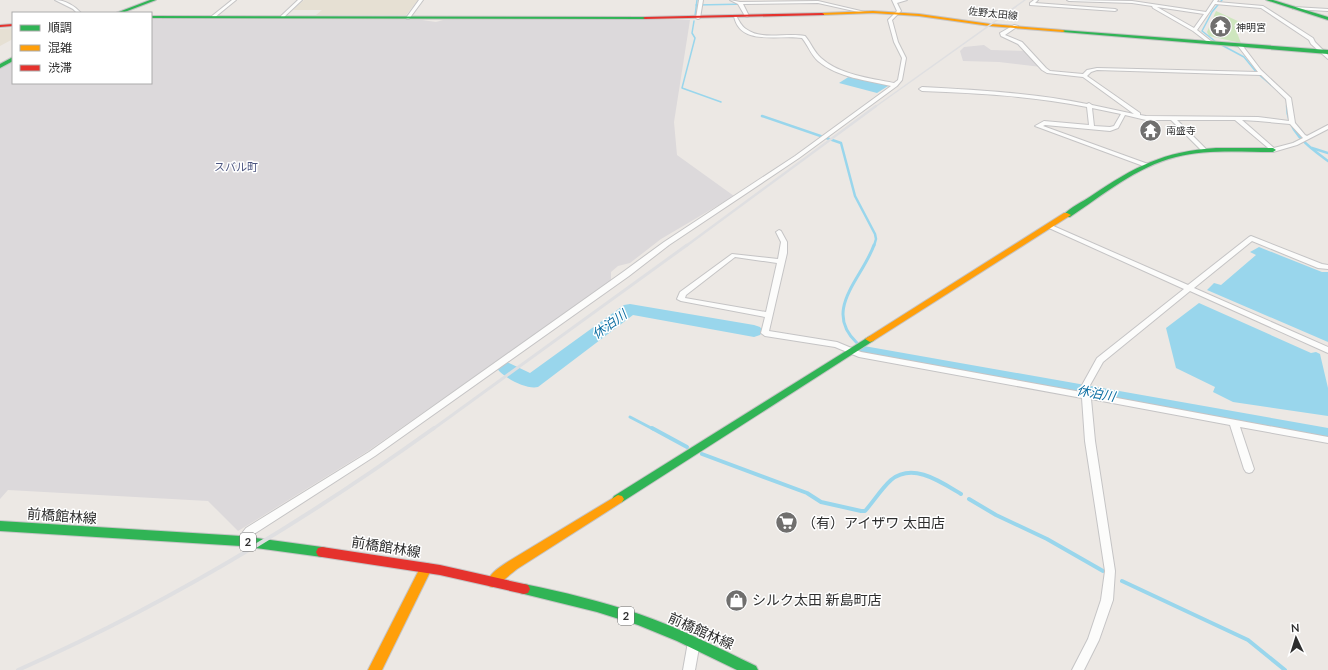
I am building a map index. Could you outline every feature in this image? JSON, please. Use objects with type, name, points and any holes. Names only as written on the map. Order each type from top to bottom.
[{"type":"main road","points":[[121,12],[154,0]]},
{"type":"main road","points":[[1272,0],[1293,8],[1328,16]]},
{"type":"main road","points":[[1272,0],[1328,16]]},
{"type":"main road","name":"佐野太田線","points":[[152,17],[698,18],[863,12],[898,13],[1016,26],[1326,54]]},
{"type":"main road","points":[[0,26],[12,25]]},
{"type":"main road","points":[[0,66],[12,60]]},
{"type":"main road","points":[[493,582],[499,575],[513,565],[851,351],[1051,227],[1146,165],[1161,158],[1204,150],[1273,150]]},
{"type":"main road","name":"前橋館林線","points":[[0,526],[241,541],[372,558],[426,568],[591,605],[639,620],[694,642],[751,670]]},
{"type":"main road","points":[[375,670],[426,568]]},
{"type":"street","points":[[57,0],[74,8],[78,12]]},
{"type":"street","points":[[213,17],[234,0]]},
{"type":"street","points":[[282,17],[300,0]]},
{"type":"street","points":[[408,18],[422,0]]},
{"type":"street","points":[[698,18],[701,0]]},
{"type":"street","points":[[732,0],[740,4],[818,2],[863,12]]},
{"type":"street","points":[[241,541],[250,531],[372,454],[626,274],[655,250],[777,170],[895,85],[900,80],[904,58],[896,42],[890,20],[898,13],[895,1],[905,0]]},
{"type":"street","points":[[1036,0],[1031,4],[1116,10],[1103,1]]},
{"type":"street","points":[[1068,0],[1131,1],[1206,14]]},
{"type":"street","points":[[1195,30],[1214,2],[1262,7],[1311,39],[1326,54]]},
{"type":"street","points":[[740,4],[747,16]]},
{"type":"street","points":[[1150,5],[1162,14],[1195,30],[1210,44]]},
{"type":"street","points":[[1293,8],[1304,9]]},
{"type":"street","points":[[735,17],[742,28],[748,33],[765,36],[803,37],[819,58],[827,65],[846,72],[895,85]]},
{"type":"street","points":[[1016,26],[1002,34],[1003,36],[1020,43],[1044,69],[1049,72],[1084,76],[1142,117]]},
{"type":"street","points":[[1240,46],[1262,74],[1289,99],[1292,122],[1303,136],[1308,138]]},
{"type":"street","points":[[1084,76],[1089,71],[1097,70],[1262,74]]},
{"type":"street","points":[[922,89],[999,93],[1089,105],[1142,117],[1292,122]]},
{"type":"street","points":[[1089,105],[1092,128]]},
{"type":"street","points":[[1124,113],[1114,128],[1092,128],[1044,123],[1038,126],[1146,165]]},
{"type":"street","points":[[1172,118],[1204,150]]},
{"type":"street","points":[[1237,119],[1273,150],[1295,144],[1328,127]]},
{"type":"street","points":[[1051,227],[1328,350]]},
{"type":"street","points":[[779,232],[784,242],[765,333],[837,345],[851,351],[1085,392],[1234,424],[1328,440]]},
{"type":"street","points":[[1078,670],[1092,640],[1107,600],[1110,571],[1085,392],[1100,360],[1251,238],[1321,266],[1328,266]]},
{"type":"street","points":[[768,315],[680,299],[683,294],[734,255],[780,260]]},
{"type":"street","points":[[1234,424],[1249,469]]},
{"type":"street","points":[[689,670],[694,642]]},
{"type":"shaded area","points":[[304,0],[418,0],[406,15],[316,15],[322,10],[293,10]]},
{"type":"shaded area","points":[[152,19],[422,20],[436,22],[443,20],[690,20],[674,122],[677,155],[734,196],[661,239],[630,263],[618,266],[611,272],[611,281],[368,451],[238,531],[208,501],[8,490],[0,499],[0,69],[12,63],[12,84],[152,84]]},
{"type":"shaded area","points":[[12,28],[12,40],[0,46],[0,29]]},
{"type":"shaded area","points":[[984,45],[991,50],[1028,51],[1041,67],[999,62],[963,61],[960,51],[964,47]]},
{"type":"green space","name":"神明宮","points":[[1216,11],[1242,23],[1234,25],[1241,43],[1209,36],[1207,32]]},
{"type":"water","points":[[850,76],[887,84],[888,86],[877,93],[839,83]]},
{"type":"water","points":[[1259,247],[1322,272],[1328,272],[1328,342],[1207,290],[1214,283],[1221,285],[1256,255],[1250,252]]},
{"type":"water","points":[[1199,303],[1311,353],[1316,352],[1320,354],[1328,388],[1328,416],[1233,402],[1213,392],[1215,387],[1176,368],[1166,328]]},
{"type":"waterway","points":[[696,5],[697,0]]},
{"type":"waterway","points":[[1222,0],[1212,12],[1202,31],[1216,42],[1244,57],[1257,73],[1277,90]]},
{"type":"waterway","points":[[696,5],[749,4]]},
{"type":"waterway","points":[[695,16],[696,5]]},
{"type":"waterway","points":[[694,21],[692,33],[695,38],[682,88],[721,102]]},
{"type":"waterway","points":[[1287,106],[1291,124],[1300,138],[1328,161]]},
{"type":"waterway","points":[[762,116],[841,143],[855,196],[875,234],[876,239],[874,246]]},
{"type":"waterway","points":[[1312,148],[1328,153]]},
{"type":"waterway","points":[[857,343],[847,331],[843,319],[844,306],[848,294],[874,245]]},
{"type":"waterway","name":"休泊川","points":[[505,367],[531,382],[630,309],[754,331]]},
{"type":"waterway","name":"休泊川","points":[[864,352],[1328,435]]},
{"type":"waterway","points":[[630,417],[653,429]]},
{"type":"waterway","points":[[652,428],[687,447]]},
{"type":"waterway","points":[[702,454],[807,493],[821,502],[861,511],[865,511],[891,480],[908,473],[918,473],[927,476],[945,484],[961,494]]},
{"type":"waterway","points":[[969,499],[996,515],[1047,539],[1103,571]]},
{"type":"waterway","points":[[1122,581],[1248,640],[1285,670]]},
{"type":"railway","points":[[875,107],[1025,0]]},
{"type":"railway","points":[[686,246],[876,106]]},
{"type":"railway","points":[[433,429],[687,245]]},
{"type":"railway","points":[[18,670],[127,618],[232,560],[335,496],[434,428]]},
{"type":"traffic: fast","points":[[121,12],[154,0]]},
{"type":"traffic: fast","points":[[1268,0],[1328,19]]},
{"type":"traffic: fast","points":[[152,17],[645,18]]},
{"type":"traffic: fast","points":[[1063,31],[1328,52]]},
{"type":"traffic: fast","points":[[0,66],[12,60]]},
{"type":"traffic: fast","points":[[1067,215],[1113,184],[1137,170],[1161,159],[1202,150],[1273,150]]},
{"type":"traffic: fast","points":[[618,499],[870,339]]},
{"type":"traffic: fast","points":[[0,526],[241,541],[322,552]]},
{"type":"traffic: fast","points":[[524,589],[568,599],[625,615],[682,637],[751,670]]},
{"type":"traffic: slow","points":[[822,14],[873,12],[919,15],[990,25],[1063,31]]},
{"type":"traffic: slow","points":[[870,339],[1067,215]]},
{"type":"traffic: slow","points":[[493,582],[499,575],[513,565],[618,499]]},
{"type":"traffic: slow","points":[[375,670],[426,568]]},
{"type":"traffic: jam","points":[[645,18],[822,14]]},
{"type":"traffic: jam","points":[[0,26],[12,25]]},
{"type":"traffic: jam","points":[[322,552],[440,570],[524,589]]},
{"type":"place","name":"神明宮","points":[[1221,27]]},
{"type":"place","name":"南盛寺","points":[[1151,130]]},
{"type":"place","name":"（有）アイザワ 太田店","points":[[786,523]]},
{"type":"place","name":"シルク太田 新島町店","points":[[736,600]]},
{"type":"district","name":"スバル町","points":[[236,167]]}]
